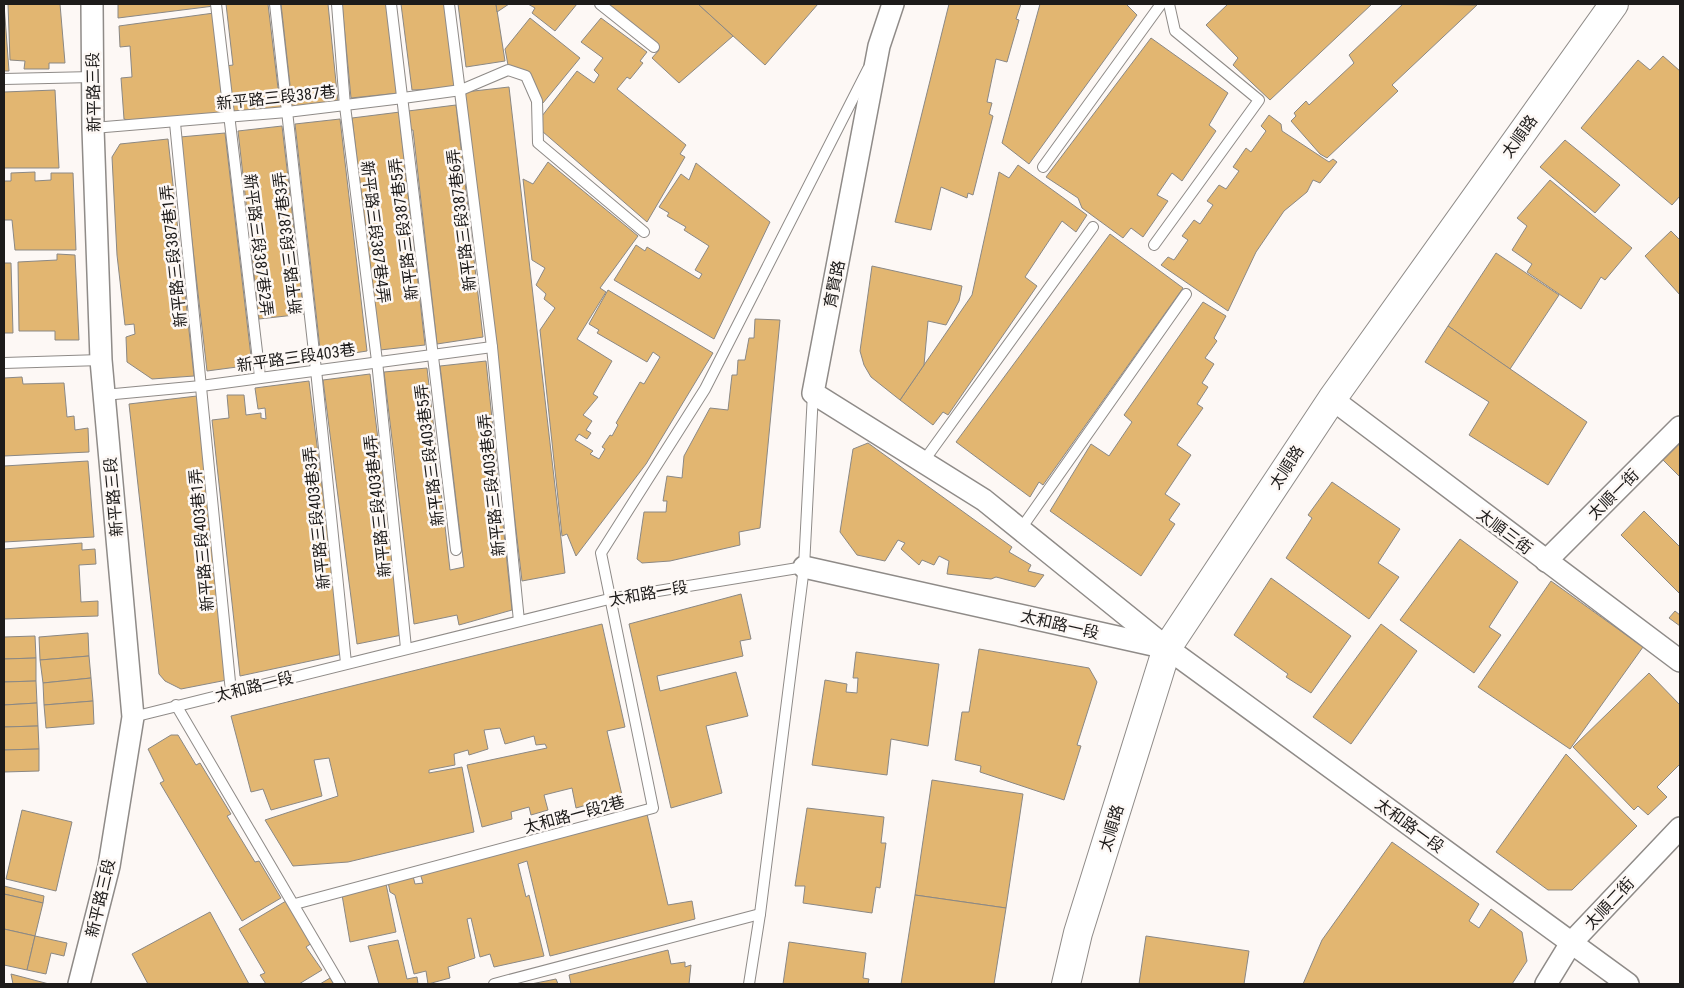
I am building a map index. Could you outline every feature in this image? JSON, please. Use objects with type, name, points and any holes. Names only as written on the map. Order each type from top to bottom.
[{"type":"street","name":"新平路三段","points":[[79,984],[109,866],[133,717],[104,395],[93,128],[92,4]]},
{"type":"street","name":"育賢路","points":[[813,393],[880,46],[893,4]]},
{"type":"street","name":"太順路","points":[[1066,984],[1078,933],[1167,648],[1332,399],[1614,4]]},
{"type":"street","name":"太和路一段","points":[[813,393],[984,500],[1167,648],[1628,984]]},
{"type":"street","name":"太順三街","points":[[1332,399],[1680,661]]},
{"type":"street","name":"太順一街","points":[[1546,561],[1680,427]]},
{"type":"street","name":"太和路一段","points":[[804,568],[1167,648]]},
{"type":"street","name":"太順二街","points":[[1546,984],[1571,943],[1680,828]]},
{"type":"lane","name":"新平路三段387巷2弄","points":[[216,4],[260,376]]},
{"type":"lane","name":"新平路三段387巷3弄","points":[[275,4],[316,370]]},
{"type":"lane","name":"新平路三段387巷4弄","points":[[337,4],[346,106],[377,361]]},
{"type":"lane","name":"新平路三段387巷5弄","points":[[391,4],[433,356]]},
{"type":"lane","name":"新平路三段387巷6弄","points":[[449,4],[492,347]]},
{"type":"lane","points":[[600,4],[654,47]]},
{"type":"lane","points":[[1043,167],[1161,4]]},
{"type":"lane","points":[[1154,245],[1260,100],[1175,31],[1169,4]]},
{"type":"lane","points":[[609,599],[601,553],[705,390],[880,46]]},
{"type":"lane","name":"新平路三段387巷","points":[[93,128],[175,123],[346,106],[461,90],[508,70],[526,76],[537,102],[538,143],[644,232]]},
{"type":"lane","points":[[4,79],[93,77]]},
{"type":"lane","name":"新平路三段387巷1弄","points":[[175,123],[201,386]]},
{"type":"lane","points":[[923,462],[1093,227]]},
{"type":"lane","points":[[1020,530],[1186,294]]},
{"type":"lane","name":"新平路三段403巷","points":[[104,395],[201,386],[260,376],[433,356],[492,347]]},
{"type":"lane","name":"新平路三段403巷6弄","points":[[492,347],[519,621]]},
{"type":"lane","name":"新平路三段403巷5弄","points":[[433,356],[456,550]]},
{"type":"lane","points":[[4,363],[102,360]]},
{"type":"lane","name":"新平路三段403巷4弄","points":[[377,361],[406,648]]},
{"type":"lane","name":"新平路三段403巷3弄","points":[[316,370],[346,663]]},
{"type":"lane","name":"新平路三段403巷1弄","points":[[201,386],[230,692]]},
{"type":"lane","name":"育賢路","points":[[749,984],[760,914],[804,568],[813,393]]},
{"type":"lane","name":"太和路一段","points":[[133,717],[609,599],[804,568]]},
{"type":"lane","name":"太和路一段2巷","points":[[295,904],[653,808],[609,599]]},
{"type":"lane","points":[[176,705],[295,904],[340,984]]},
{"type":"lane","points":[[494,984],[760,914]]},
{"type":"building","points":[[4,4],[9,71],[4,71]]},
{"type":"building","points":[[8,4],[60,4],[65,63],[49,63],[49,69],[24,69],[25,61],[10,60]]},
{"type":"building","points":[[118,4],[214,4],[214,6],[118,18]]},
{"type":"building","points":[[226,4],[268,4],[278,88],[290,85],[281,4],[328,4],[338,102],[138,123],[124,119],[121,78],[132,77],[130,46],[120,47],[119,26],[214,13],[218,67],[233,65]]},
{"type":"building","points":[[342,4],[388,4],[399,93],[351,98]]},
{"type":"building","points":[[401,4],[445,4],[455,88],[412,90]]},
{"type":"building","points":[[458,4],[496,4],[505,61],[466,67]]},
{"type":"building","points":[[496,4],[509,4],[497,12]]},
{"type":"building","points":[[528,4],[577,4],[555,31],[532,13],[535,8]]},
{"type":"building","points":[[603,4],[698,4],[733,36],[679,83],[652,58],[659,50]]},
{"type":"building","points":[[698,4],[818,4],[765,65]]},
{"type":"building","points":[[949,4],[1021,4],[1016,19],[1019,20],[1007,62],[996,59],[987,102],[992,103],[989,114],[993,116],[973,195],[968,193],[967,198],[941,187],[931,230],[895,222]]},
{"type":"building","points":[[1040,4],[1126,4],[1137,15],[1029,164],[1002,143]]},
{"type":"building","points":[[1228,4],[1372,4],[1270,100],[1233,65],[1238,58],[1206,25]]},
{"type":"building","points":[[1403,4],[1477,5],[1392,85],[1398,91],[1327,158],[1320,154],[1291,121],[1296,116],[1294,113],[1306,101],[1309,105],[1354,63],[1349,55]]},
{"type":"building","points":[[530,18],[580,58],[543,103],[508,65],[505,49]]},
{"type":"building","points":[[601,18],[647,52],[640,61],[643,63],[630,79],[627,77],[617,89],[686,145],[680,154],[685,157],[647,222],[535,125],[577,71],[594,83],[599,75],[594,70],[603,58],[581,42]]},
{"type":"building","points":[[1151,38],[1228,93],[1209,125],[1216,131],[1182,181],[1172,173],[1157,195],[1168,201],[1143,237],[1131,228],[1123,238],[1082,208],[1078,198],[1046,177]]},
{"type":"building","points":[[1663,56],[1680,71],[1680,196],[1672,205],[1581,128],[1638,60],[1650,70]]},
{"type":"building","points":[[509,87],[565,573],[522,581],[465,92]]},
{"type":"building","points":[[55,90],[59,168],[4,168],[4,92]]},
{"type":"building","points":[[456,105],[483,337],[437,344],[413,130],[401,131],[425,345],[380,350],[352,118]]},
{"type":"building","points":[[1269,115],[1281,124],[1282,131],[1329,162],[1333,159],[1337,162],[1320,183],[1313,180],[1307,192],[1284,211],[1256,252],[1228,311],[1161,265],[1168,257],[1174,260],[1188,240],[1182,236],[1194,220],[1200,224],[1213,205],[1207,201],[1219,185],[1226,189],[1239,171],[1233,167],[1246,148],[1251,152],[1266,131],[1261,126]]},
{"type":"building","points":[[340,119],[367,351],[321,358],[295,124]]},
{"type":"building","points":[[282,126],[304,314],[259,319],[238,131]]},
{"type":"building","points":[[225,133],[252,365],[207,371],[180,137]]},
{"type":"building","points":[[168,139],[194,376],[152,379],[127,362],[126,337],[135,334],[134,324],[125,325],[117,255],[112,157],[120,144]]},
{"type":"building","points":[[1565,140],[1620,185],[1595,213],[1540,167]]},
{"type":"building","points":[[548,162],[638,236],[600,288],[606,292],[577,339],[612,361],[593,394],[598,397],[583,415],[592,421],[586,430],[591,433],[587,439],[579,434],[575,440],[593,451],[590,454],[599,459],[605,449],[602,447],[610,435],[612,436],[618,425],[616,423],[640,382],[644,384],[660,357],[653,352],[647,362],[597,333],[599,330],[589,324],[608,290],[713,353],[646,464],[576,556],[567,534],[562,536],[540,330],[555,308],[544,299],[546,294],[536,285],[545,268],[532,260],[523,179],[533,184]]},
{"type":"building","points":[[696,163],[770,222],[714,339],[614,280],[636,245],[645,251],[647,247],[699,279],[702,274],[695,270],[709,246],[684,230],[686,227],[667,216],[669,213],[659,207],[681,174],[689,180]]},
{"type":"building","points":[[1018,165],[1087,215],[1076,232],[1062,221],[1025,277],[1037,286],[948,415],[943,412],[933,425],[900,400],[972,295],[999,172],[1009,178]]},
{"type":"building","points":[[35,172],[35,181],[51,180],[51,173],[73,173],[76,250],[15,250],[12,220],[4,220],[4,181],[11,181],[11,173]]},
{"type":"building","points":[[1550,180],[1632,248],[1605,280],[1601,277],[1581,309],[1527,272],[1532,264],[1512,250],[1527,226],[1517,218]]},
{"type":"building","points":[[1671,231],[1680,240],[1680,295],[1645,256]]},
{"type":"building","points":[[1110,234],[1183,288],[1043,485],[1039,482],[1030,497],[956,442]]},
{"type":"building","points":[[1496,253],[1559,295],[1510,369],[1448,326]]},
{"type":"building","points":[[57,254],[75,255],[79,340],[55,340],[55,331],[19,331],[18,262],[57,260]]},
{"type":"building","points":[[4,263],[11,263],[13,333],[4,333]]},
{"type":"building","points":[[872,266],[962,286],[959,301],[946,325],[928,321],[924,365],[900,400],[871,377],[864,365],[860,351]]},
{"type":"building","points":[[1203,302],[1226,316],[1214,338],[1217,341],[1205,358],[1214,364],[1202,383],[1208,387],[1197,404],[1203,408],[1177,445],[1191,455],[1165,494],[1180,504],[1169,520],[1175,524],[1141,576],[1050,511],[1091,444],[1109,456],[1132,422],[1124,415]]},
{"type":"building","points":[[755,319],[780,320],[760,528],[739,532],[740,545],[670,561],[642,563],[637,559],[644,512],[666,512],[667,501],[663,501],[667,476],[682,478],[684,456],[710,408],[728,410],[732,375],[737,375],[738,360],[745,360],[749,338],[754,338]]},
{"type":"building","points":[[1448,326],[1587,422],[1548,485],[1469,435],[1489,402],[1425,362]]},
{"type":"building","points":[[486,361],[512,610],[459,625],[457,615],[414,624],[384,372],[427,368],[450,570],[464,567],[440,366]]},
{"type":"building","points":[[370,374],[402,635],[357,644],[323,380]]},
{"type":"building","points":[[22,377],[23,384],[64,383],[67,417],[74,416],[75,430],[88,428],[89,452],[4,456],[4,378]]},
{"type":"building","points":[[309,381],[343,654],[240,676],[212,420],[229,418],[227,395],[244,395],[246,415],[261,413],[261,418],[266,419],[265,408],[258,409],[255,388]]},
{"type":"building","points":[[197,396],[227,680],[181,689],[165,681],[159,674],[129,404]]},
{"type":"building","points":[[1680,441],[1680,477],[1662,459]]},
{"type":"building","points":[[868,443],[1012,547],[1009,552],[1031,565],[1028,571],[1044,575],[1035,587],[996,577],[991,579],[947,574],[949,561],[939,556],[934,565],[922,560],[919,565],[901,549],[905,543],[898,540],[885,561],[857,555],[840,532],[853,449]]},
{"type":"building","points":[[88,461],[94,537],[4,542],[4,466]]},
{"type":"building","points":[[1332,482],[1400,529],[1378,563],[1399,577],[1369,619],[1286,558],[1312,518],[1308,515]]},
{"type":"building","points":[[1644,511],[1680,547],[1680,594],[1621,535]]},
{"type":"building","points":[[1460,539],[1518,582],[1489,627],[1501,635],[1474,673],[1400,620]]},
{"type":"building","points":[[82,543],[82,550],[95,549],[96,564],[79,565],[81,602],[98,601],[98,616],[4,619],[4,549]]},
{"type":"building","points":[[1271,578],[1351,636],[1311,693],[1286,677],[1288,674],[1234,635]]},
{"type":"building","points":[[1551,581],[1643,647],[1570,749],[1478,687]]},
{"type":"building","points":[[741,594],[751,639],[740,641],[743,656],[657,676],[660,691],[736,672],[748,716],[706,726],[722,793],[671,808],[629,624]]},
{"type":"building","points":[[1675,611],[1680,615],[1680,626],[1669,618]]},
{"type":"building","points":[[602,624],[625,727],[607,731],[622,795],[576,808],[572,788],[544,795],[548,810],[531,815],[529,807],[511,812],[512,819],[482,827],[467,765],[547,748],[545,744],[536,745],[534,736],[505,744],[500,728],[484,730],[488,749],[469,755],[468,750],[454,754],[455,765],[429,770],[429,773],[462,767],[474,832],[348,862],[293,866],[265,820],[338,796],[329,758],[314,760],[322,796],[271,810],[263,789],[251,792],[231,716]]},
{"type":"building","points":[[1381,624],[1417,651],[1351,744],[1313,717]]},
{"type":"building","points":[[88,633],[89,656],[40,660],[39,637]]},
{"type":"building","points":[[35,636],[36,658],[4,659],[4,637]]},
{"type":"building","points":[[979,649],[1089,668],[1097,682],[1077,745],[1081,746],[1064,800],[980,772],[981,766],[955,760],[962,712],[969,712]]},
{"type":"building","points":[[856,652],[939,664],[928,746],[891,739],[887,775],[812,765],[825,680],[847,684],[846,692],[857,693],[858,678],[853,678]]},
{"type":"building","points":[[89,656],[91,678],[43,683],[40,660]]},
{"type":"building","points":[[36,658],[36,681],[4,682],[4,659]]},
{"type":"building","points":[[1649,673],[1680,705],[1680,764],[1657,787],[1667,797],[1648,815],[1638,806],[1634,810],[1573,747]]},
{"type":"building","points":[[91,678],[93,701],[44,705],[43,683]]},
{"type":"building","points":[[36,681],[37,703],[4,705],[4,682]]},
{"type":"building","points":[[93,701],[94,724],[46,728],[44,705]]},
{"type":"building","points":[[37,703],[38,726],[4,727],[4,705]]},
{"type":"building","points":[[38,726],[39,749],[4,750],[4,727]]},
{"type":"building","points":[[171,735],[178,735],[196,765],[200,763],[231,814],[227,816],[255,862],[259,861],[281,898],[242,921],[160,783],[164,781],[148,749]]},
{"type":"building","points":[[39,749],[39,771],[4,772],[4,750]]},
{"type":"building","points":[[1566,754],[1637,826],[1572,890],[1548,890],[1496,852]]},
{"type":"building","points":[[932,780],[1023,794],[1006,908],[915,895]]},
{"type":"building","points":[[807,808],[884,817],[881,843],[886,843],[880,888],[876,887],[872,913],[803,903],[805,886],[795,886]]},
{"type":"building","points":[[22,810],[72,822],[56,891],[6,879]]},
{"type":"building","points":[[647,814],[668,905],[692,901],[695,919],[550,956],[527,861],[518,864],[526,897],[529,895],[544,956],[494,967],[490,954],[480,957],[471,918],[467,919],[475,958],[448,967],[450,978],[428,984],[426,971],[414,974],[395,895],[390,892],[387,877],[412,872],[415,884],[423,883],[419,870]]},
{"type":"building","points":[[1392,842],[1479,904],[1469,921],[1479,928],[1491,909],[1522,932],[1527,961],[1512,984],[1303,984],[1322,940]]},
{"type":"building","points":[[385,879],[396,932],[350,942],[341,889]]},
{"type":"building","points":[[4,886],[44,896],[43,903],[4,894]]},
{"type":"building","points":[[4,894],[43,903],[35,936],[4,929]]},
{"type":"building","points":[[915,895],[1006,908],[994,984],[901,984]]},
{"type":"building","points":[[286,901],[312,943],[306,947],[322,970],[299,984],[266,984],[260,975],[265,973],[239,929]]},
{"type":"building","points":[[210,912],[249,984],[148,984],[132,954]]},
{"type":"building","points":[[4,929],[35,936],[27,970],[4,965]]},
{"type":"building","points":[[35,936],[67,943],[64,956],[51,953],[46,974],[27,970]]},
{"type":"building","points":[[1146,936],[1249,951],[1244,984],[1139,984]]},
{"type":"building","points":[[398,940],[407,979],[417,977],[418,984],[379,984],[368,946]]},
{"type":"building","points":[[789,942],[866,953],[863,978],[869,979],[868,984],[783,984]]},
{"type":"building","points":[[668,950],[671,964],[685,962],[685,967],[691,965],[689,984],[571,984],[569,975]]},
{"type":"building","points":[[11,974],[49,984],[13,984]]},
{"type":"building","points":[[330,978],[334,984],[320,984]]},
{"type":"building","points":[[556,979],[558,984],[531,984]]}]
